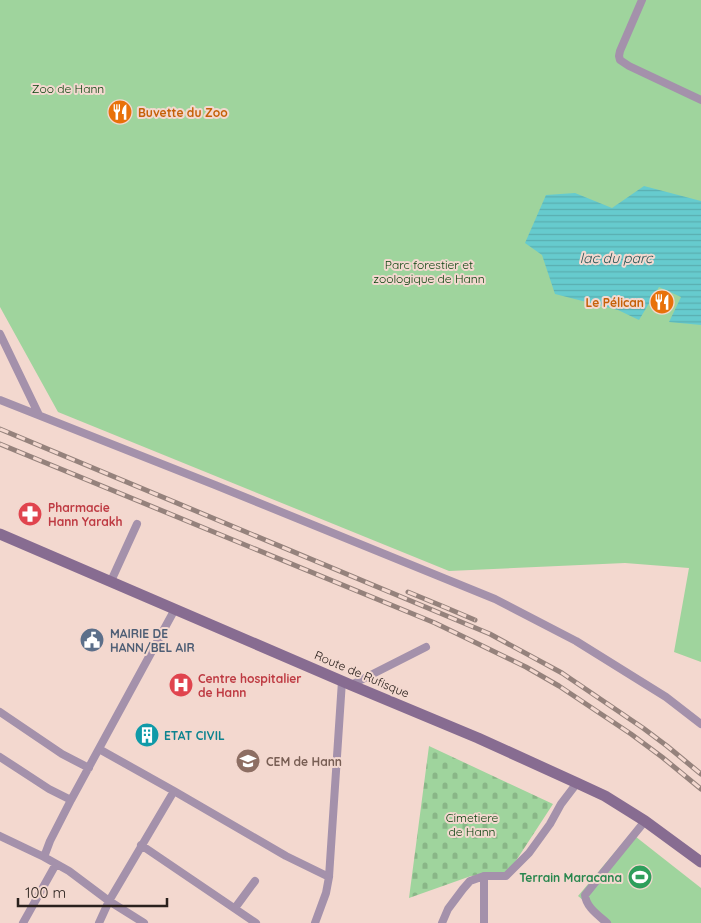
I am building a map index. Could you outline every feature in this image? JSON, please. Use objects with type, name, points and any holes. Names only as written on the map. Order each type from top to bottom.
[{"type":"main road","name":"Route de Rufisque","points":[[0,534],[478,738],[605,796],[645,820],[701,862]]},
{"type":"street","points":[[642,0],[620,51],[620,60],[701,100]]},
{"type":"street","points":[[0,334],[39,415]]},
{"type":"street","points":[[0,400],[224,488],[495,599],[576,641],[666,697],[701,724]]},
{"type":"street","points":[[111,581],[137,524]]},
{"type":"street","points":[[44,857],[71,800],[175,608]]},
{"type":"street","points":[[315,923],[326,893],[329,877],[347,683],[426,647]]},
{"type":"street","points":[[0,712],[62,754],[88,768]]},
{"type":"street","points":[[99,749],[286,856],[329,877]]},
{"type":"street","points":[[0,756],[49,789],[71,800]]},
{"type":"street","points":[[442,923],[448,910],[470,880],[484,876],[506,876],[529,853],[577,783]]},
{"type":"street","points":[[99,923],[109,901],[174,791]]},
{"type":"street","points":[[603,921],[588,905],[585,895],[645,820]]},
{"type":"street","points":[[0,836],[69,871],[109,901],[144,923]]},
{"type":"street","points":[[141,845],[256,923]]},
{"type":"street","points":[[23,923],[56,864]]},
{"type":"street","points":[[484,876],[484,923]]},
{"type":"street","points":[[235,908],[255,881]]},
{"type":"green space","name":"Parc forestier et zoologique de Hann","points":[[0,0],[701,0],[701,662],[674,652],[689,568],[625,563],[449,571],[58,412],[0,307]]},
{"type":"green space","name":"Cimetiere de Hann","points":[[429,746],[553,804],[508,873],[471,876],[409,898]]},
{"type":"green space","name":"Terrain Maracana","points":[[631,833],[701,888],[701,923],[611,923],[578,896]]},
{"type":"water","name":"lac du parc","points":[[644,186],[701,201],[701,325],[669,322],[681,297],[659,287],[639,320],[618,310],[555,294],[542,255],[525,243],[546,195],[575,193],[612,208]]},
{"type":"railway","points":[[0,429],[490,634],[562,673],[643,728],[701,774]]},
{"type":"railway","points":[[0,444],[435,623],[526,667],[559,686],[631,734],[701,789]]},
{"type":"railway","points":[[408,592],[475,620]]},
{"type":"place","name":"Buvette du Zoo","points":[[120,112]]},
{"type":"place","name":"Le Pélican","points":[[662,302]]},
{"type":"place","name":"Pharmacie Hann Yarakh","points":[[30,514]]},
{"type":"place","name":"MAIRIE DE HANN/BEL AIR","points":[[92,640]]},
{"type":"place","name":"Centre hospitalier de Hann","points":[[181,685]]},
{"type":"place","name":"ETAT CIVIL","points":[[147,735]]},
{"type":"place","name":"CEM de Hann","points":[[248,761]]},
{"type":"place","name":"Terrain Maracana","points":[[640,877]]},
{"type":"park label","name":"Zoo de Hann","points":[[68,88]]}]
